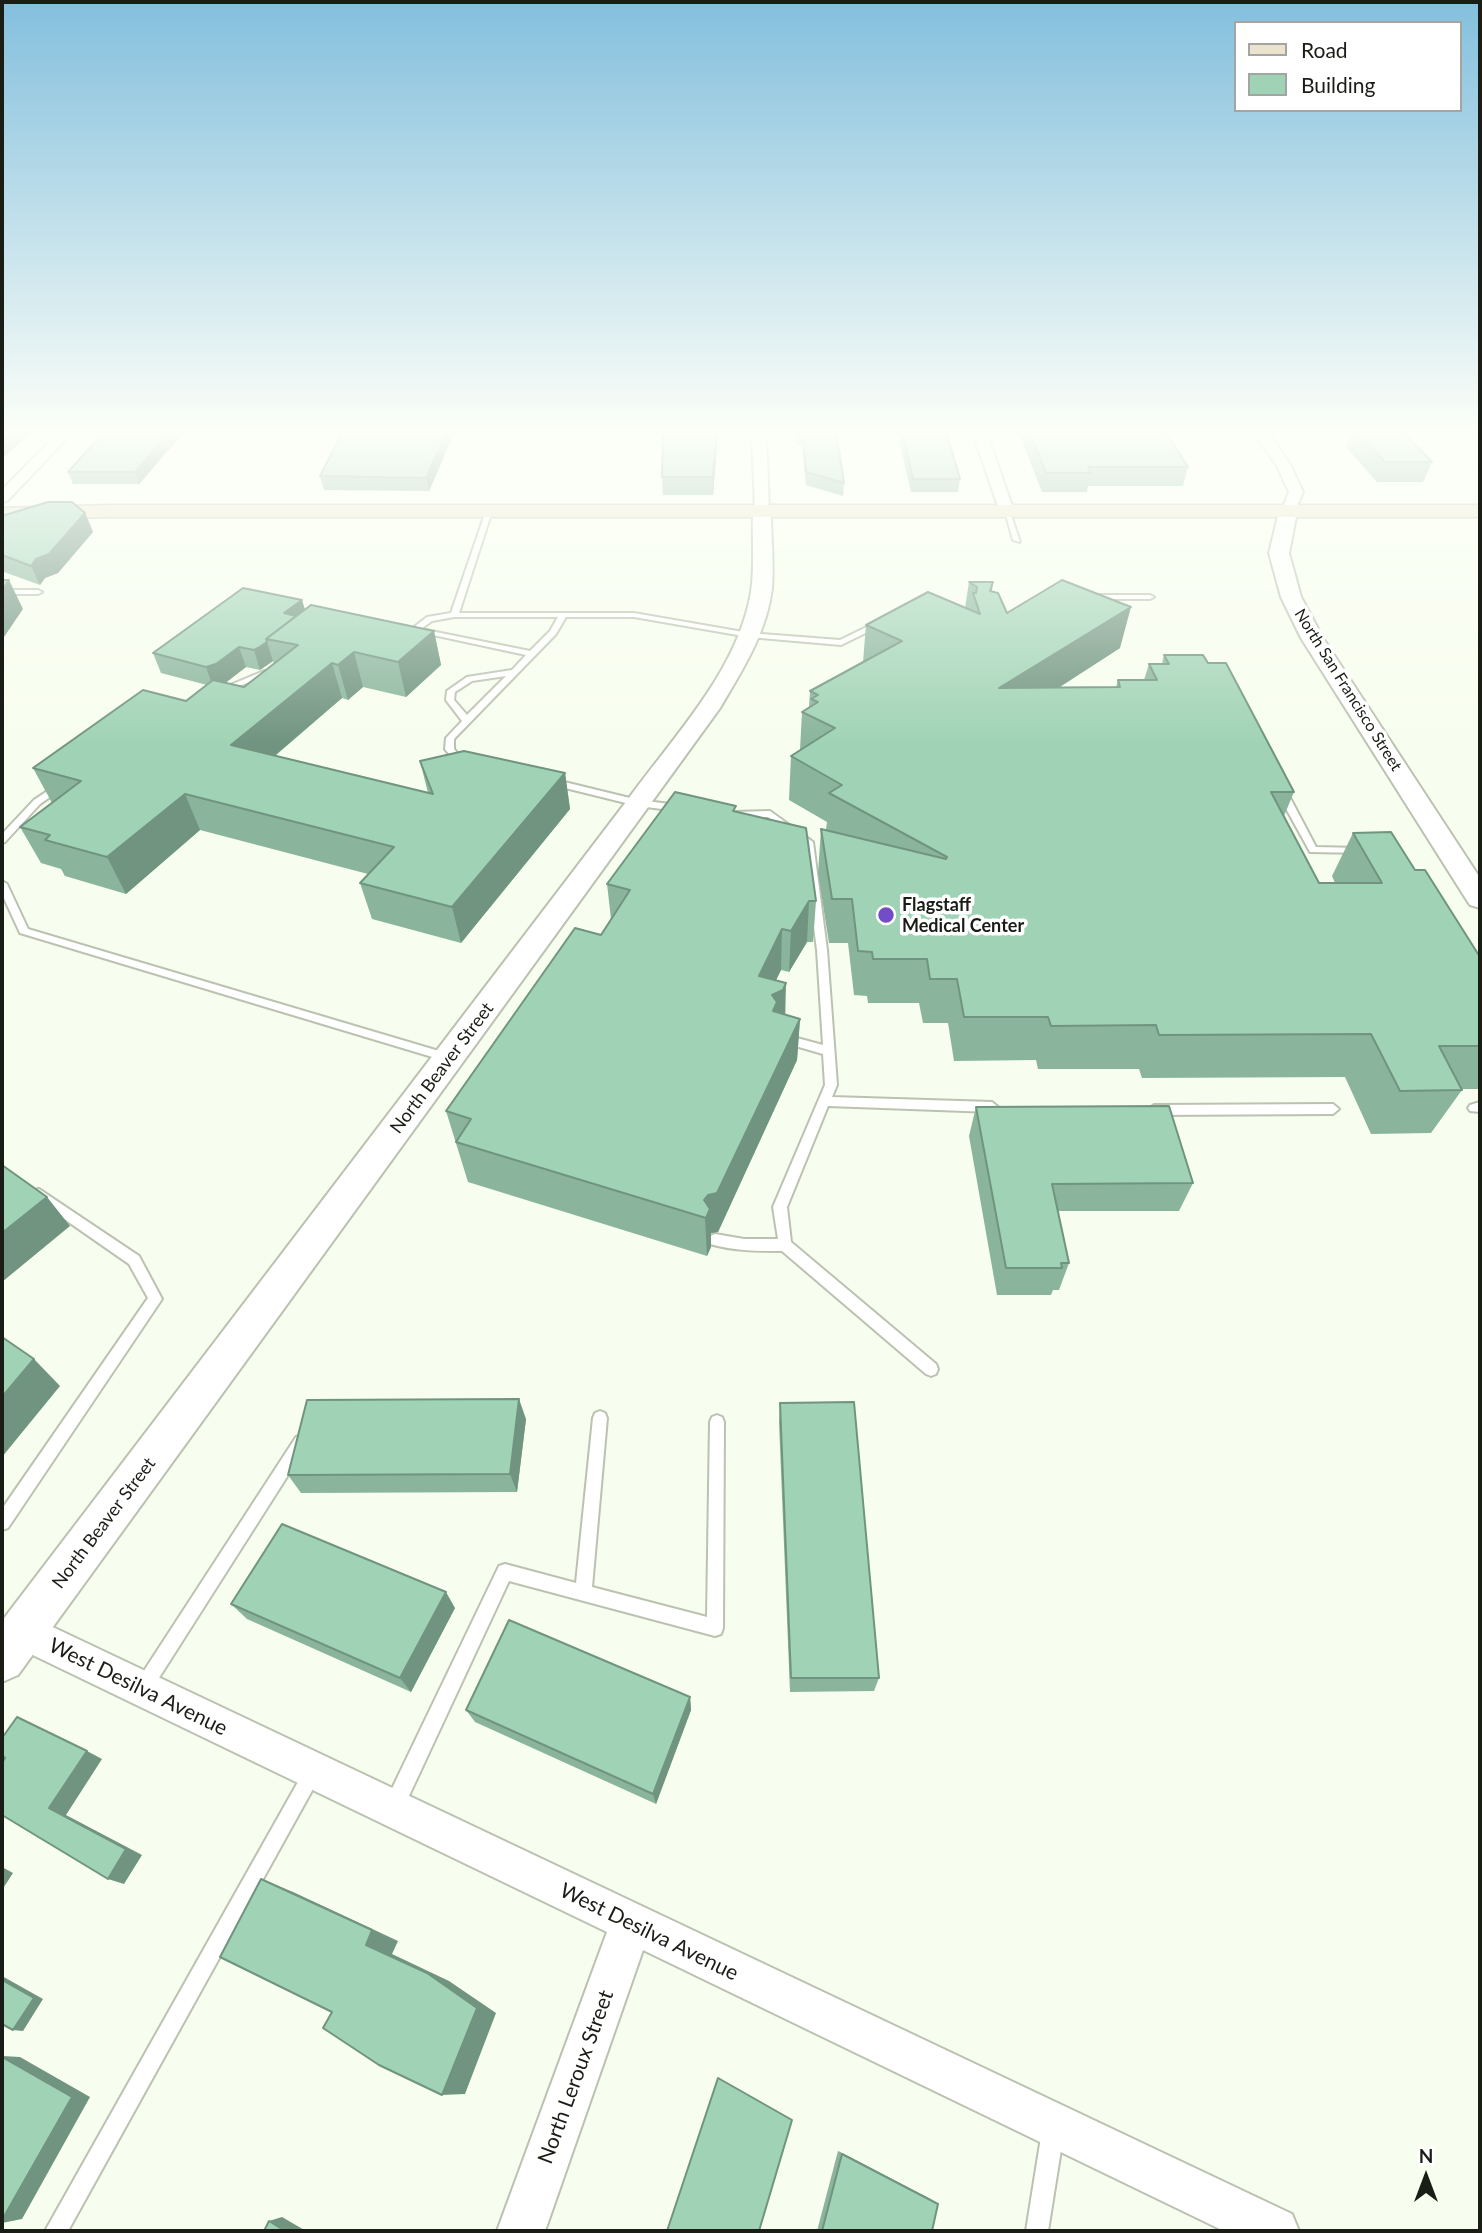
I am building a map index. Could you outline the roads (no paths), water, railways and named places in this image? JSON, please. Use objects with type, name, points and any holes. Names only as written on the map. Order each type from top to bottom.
[{"type":"street","name":"North Beaver Street","points":[[9,1639],[450,1058],[729,675],[749,635],[760,600],[761,535]]},
{"type":"street","name":"North San Francisco Street","points":[[1283,535],[1279,553],[1291,597],[1312,638],[1480,898]]},
{"type":"street","name":"West Desilva Avenue","points":[[9,1639],[142,1689],[1275,2231]]},
{"type":"street","name":"North Leroux Street","points":[[522,2231],[631,1923]]},
{"type":"lane","points":[[454,615],[481,535]]},
{"type":"lane","points":[[1015,535],[1017,540]]},
{"type":"lane","points":[[2,592],[38,592]]},
{"type":"lane","points":[[1084,597],[1150,597]]},
{"type":"lane","points":[[414,630],[430,618],[454,615],[635,615],[749,635],[841,643],[892,618]]},
{"type":"lane","points":[[482,765],[456,757],[449,749],[450,738],[553,632],[563,615]]},
{"type":"lane","points":[[401,628],[531,654]]},
{"type":"lane","points":[[206,695],[242,684],[279,665]]},
{"type":"lane","points":[[467,721],[450,700],[451,691],[470,680],[514,672]]},
{"type":"lane","points":[[2,840],[37,802],[69,779]]},
{"type":"lane","points":[[1275,779],[1313,850],[1369,851]]},
{"type":"lane","points":[[547,781],[638,803],[691,810]]},
{"type":"lane","points":[[724,814],[770,814],[808,842],[822,950],[831,1085],[780,1207],[785,1245]]},
{"type":"lane","points":[[2,884],[24,931],[450,1058]]},
{"type":"lane","points":[[779,1037],[829,1051]]},
{"type":"lane","points":[[824,1101],[1010,1108]]},
{"type":"lane","points":[[1147,1110],[1333,1109]]},
{"type":"lane","points":[[2,1522],[155,1299],[134,1260],[24,1183]]},
{"type":"lane","points":[[715,1240],[744,1245],[785,1245],[931,1369]]},
{"type":"lane","points":[[583,1593],[600,1418]]},
{"type":"lane","points":[[392,1810],[505,1573],[715,1628],[717,1422]]},
{"type":"lane","points":[[142,1689],[303,1439]]},
{"type":"lane","points":[[56,2231],[314,1771]]},
{"type":"lane","points":[[1037,2231],[1054,2125]]},
{"type":"place","name":"Flagstaff Medical Center","points":[[886,915]]}]
